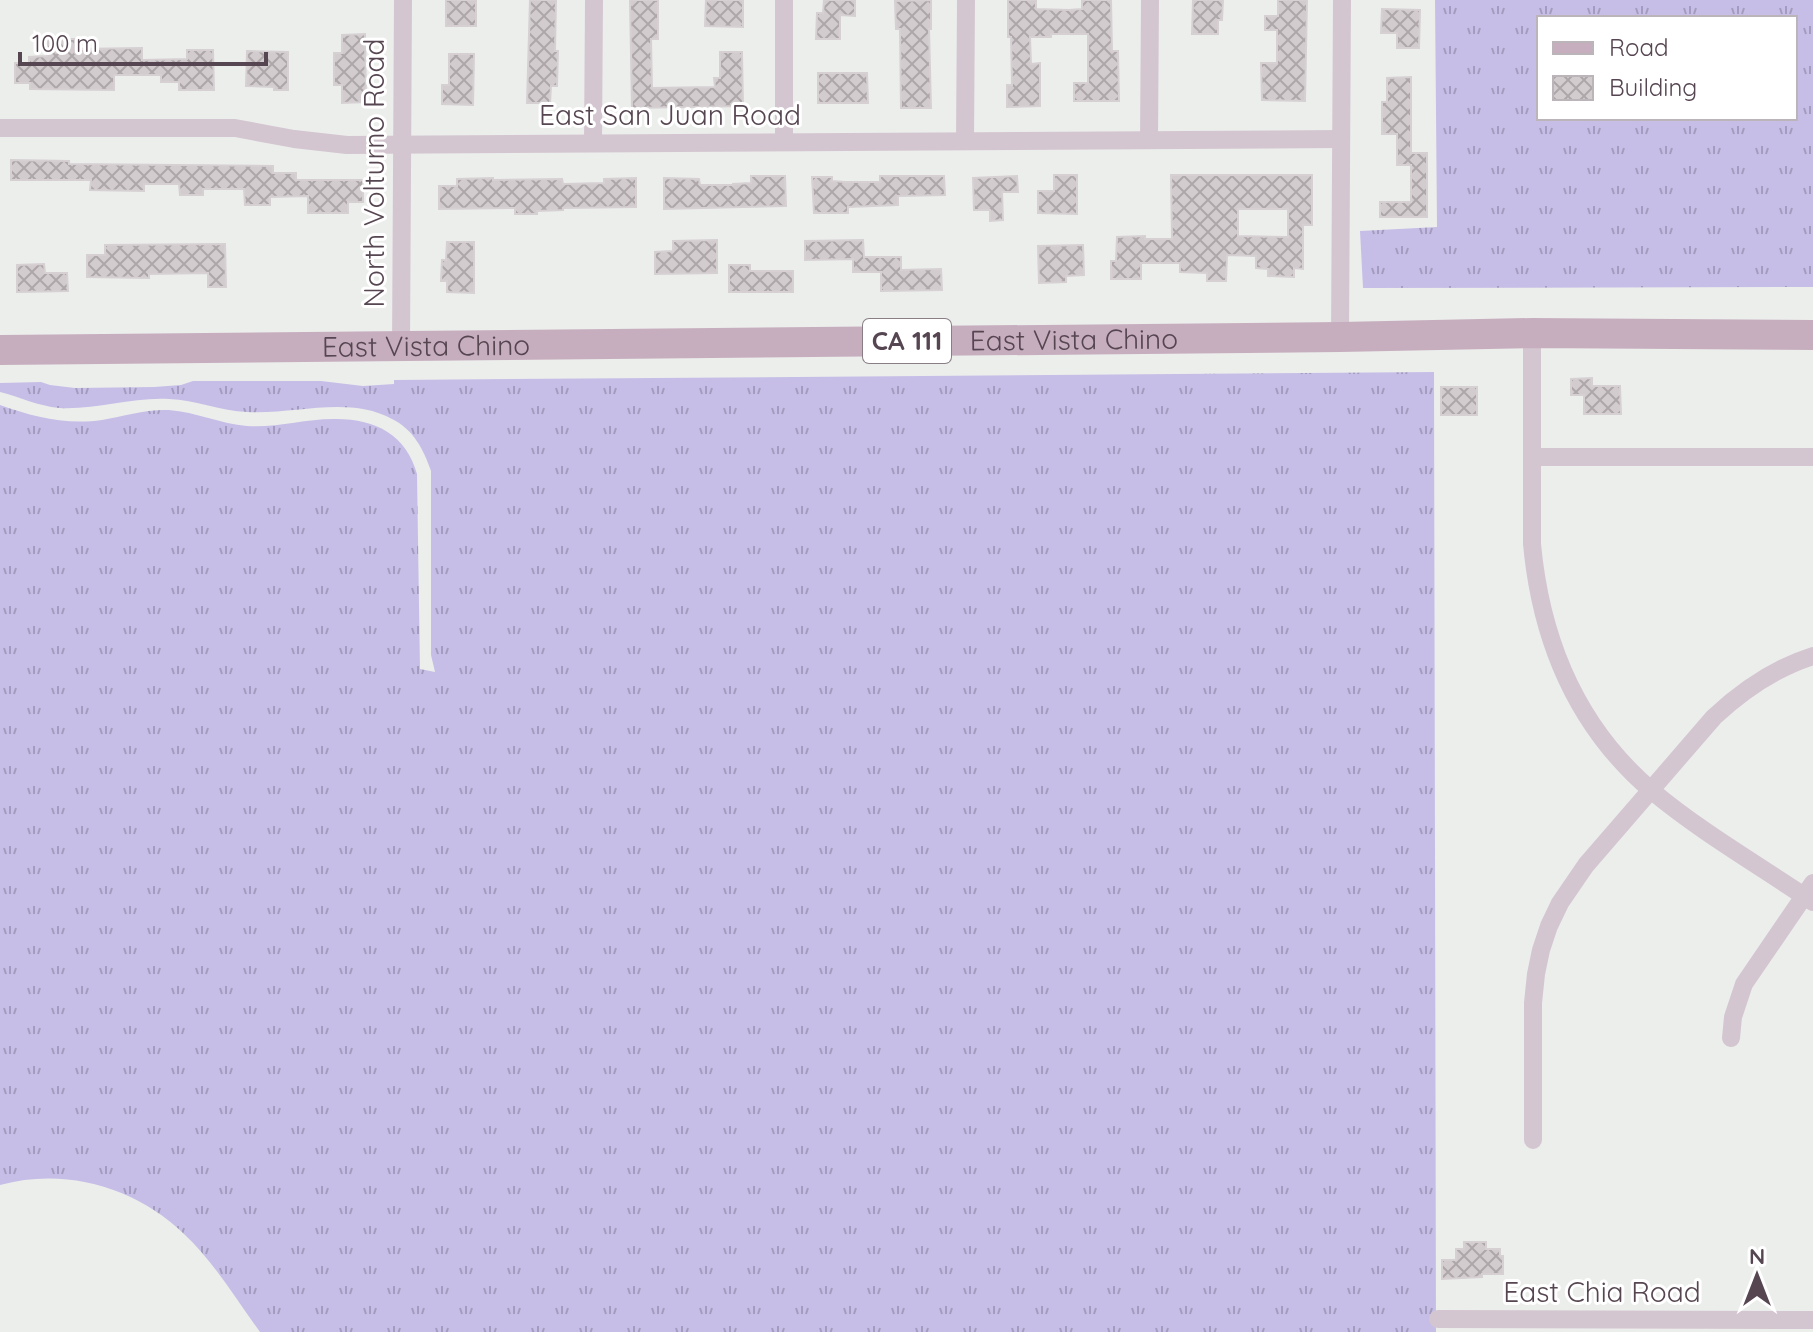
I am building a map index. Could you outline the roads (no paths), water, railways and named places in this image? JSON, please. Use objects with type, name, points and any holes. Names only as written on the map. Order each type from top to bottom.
[{"type":"main road","name":"East Vista Chino","points":[[0,350],[1532,333],[1813,335]]},
{"type":"street","name":"North Volturno Road","points":[[401,346],[403,0]]},
{"type":"street","points":[[593,143],[594,0]]},
{"type":"street","points":[[784,0],[784,142]]},
{"type":"street","points":[[965,141],[966,0]]},
{"type":"street","points":[[1149,140],[1150,0]]},
{"type":"street","points":[[1340,337],[1342,0]]},
{"type":"street","name":"East San Juan Road","points":[[0,128],[235,128],[347,145],[1341,139]]},
{"type":"street","points":[[1532,333],[1532,544],[1535,576],[1549,638],[1565,676],[1584,713],[1607,745],[1651,790],[1676,810],[1810,894],[1744,984],[1733,1017],[1731,1038]]},
{"type":"street","points":[[1533,457],[1813,457]]},
{"type":"street","points":[[1533,1140],[1533,1003],[1536,974],[1549,926],[1573,882],[1714,717],[1733,699],[1783,668],[1813,656]]},
{"type":"street","name":"East Chia Road","points":[[1438,1319],[1813,1320]]}]
